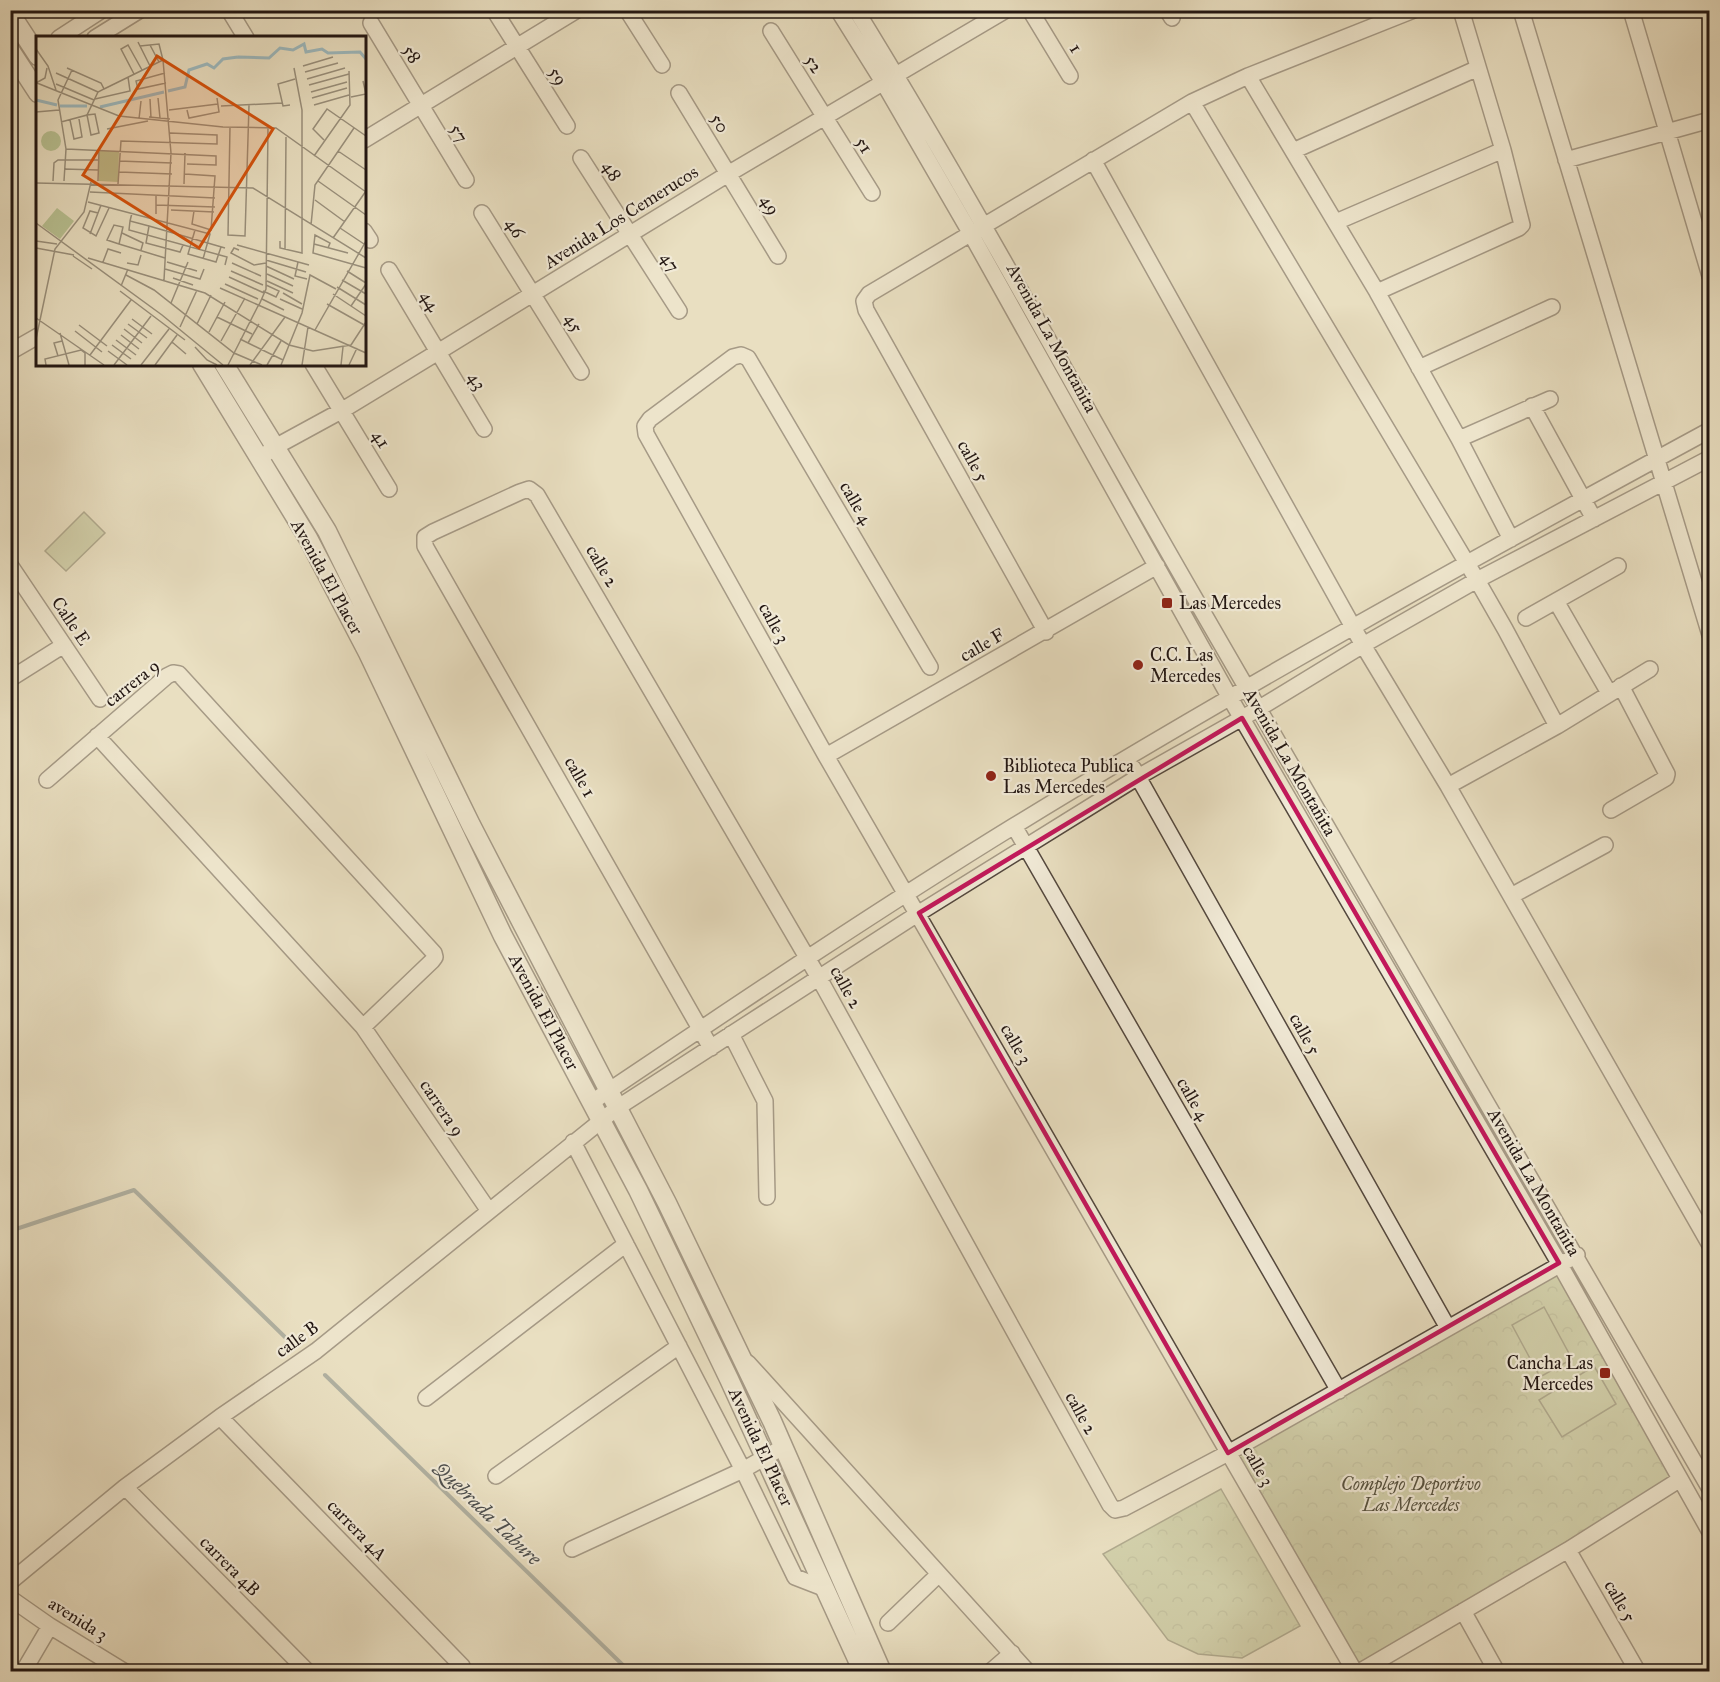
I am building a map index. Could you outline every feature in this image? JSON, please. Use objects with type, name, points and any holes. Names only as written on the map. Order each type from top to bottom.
[{"type":"street","points":[[105,35],[140,10]]},
{"type":"street","points":[[230,10],[245,36]]},
{"type":"street","name":"59","points":[[494,10],[567,126]]},
{"type":"street","points":[[366,139],[577,10]]},
{"type":"street","points":[[627,10],[662,65]]},
{"type":"street","name":"Avenida La Montañita","points":[[838,10],[889,78]]},
{"type":"street","name":"Avenida La Montañita","points":[[856,10],[889,78],[977,230],[1092,420],[1577,1255],[1710,1489]]},
{"type":"street","name":"Avenida Los Cemerucos","points":[[259,459],[275,447],[341,411],[728,174],[1006,10]]},
{"type":"street","name":"1","points":[[1030,10],[1070,76]]},
{"type":"street","points":[[977,230],[1192,102],[1248,76],[1413,10]]},
{"type":"street","points":[[1377,292],[1522,225],[1503,150],[1461,10]]},
{"type":"street","points":[[1521,10],[1710,635]]},
{"type":"street","points":[[1631,10],[1708,266]]},
{"type":"street","points":[[62,36],[98,11]]},
{"type":"street","points":[[10,13],[29,60],[36,86]]},
{"type":"street","name":"58","points":[[370,23],[420,106]]},
{"type":"street","name":"52","points":[[771,31],[825,117]]},
{"type":"street","points":[[1293,151],[1478,68]]},
{"type":"street","points":[[1248,76],[1377,292],[1459,439],[1511,539]]},
{"type":"street","name":"50","points":[[679,93],[728,174]]},
{"type":"street","points":[[1192,102],[1477,580],[1557,726]]},
{"type":"street","name":"57","points":[[420,106],[466,180]]},
{"type":"street","name":"51","points":[[825,117],[872,193]]},
{"type":"street","points":[[1566,160],[1710,120]]},
{"type":"street","points":[[1336,222],[1503,150]]},
{"type":"street","name":"48","points":[[581,158],[629,235]]},
{"type":"street","points":[[1093,160],[1353,628],[1448,786],[1710,1245]]},
{"type":"street","name":"49","points":[[728,174],[778,256]]},
{"type":"street","name":"46","points":[[482,213],[533,294]]},
{"type":"street","name":"Avenida La Montañita","points":[[977,230],[1230,698],[1559,1263],[1710,1532]]},
{"type":"street","name":"calle 5","points":[[977,230],[869,294],[864,301],[866,310],[1046,632]]},
{"type":"street","name":"47","points":[[629,235],[679,311]]},
{"type":"street","name":"44","points":[[389,270],[438,352]]},
{"type":"street","name":"45","points":[[533,294],[581,372]]},
{"type":"street","points":[[1419,368],[1552,307]]},
{"type":"street","points":[[10,352],[36,337]]},
{"type":"street","name":"43","points":[[438,352],[484,429]]},
{"type":"street","name":"calle 3","points":[[748,358],[741,355],[733,357],[659,412],[645,426],[646,434],[826,756],[919,913],[1228,1453],[1357,1671]]},
{"type":"street","name":"calle 4","points":[[748,358],[930,668]]},
{"type":"street","name":"Avenida El Placer","points":[[203,366],[308,538],[368,653],[503,936],[638,1190],[863,1671]]},
{"type":"street","name":"Avenida El Placer","points":[[225,366],[327,531],[471,825],[667,1203],[783,1447],[882,1671]]},
{"type":"street","name":"41","points":[[314,366],[389,489]]},
{"type":"street","points":[[1459,439],[1550,399]]},
{"type":"street","points":[[1532,406],[1594,519]]},
{"type":"street","points":[[592,1102],[807,958],[1014,826],[1247,688],[1710,430]]},
{"type":"street","name":"calle B","points":[[10,1582],[125,1487],[220,1417],[316,1351],[617,1108],[919,913],[1138,777],[1477,580],[1710,458]]},
{"type":"street","name":"calle 1","points":[[537,495],[530,489],[511,496],[433,532],[425,537],[425,546],[711,1048]]},
{"type":"street","name":"calle 2","points":[[537,495],[819,978],[1110,1505],[1115,1510],[1124,1508],[1228,1453]]},
{"type":"street","name":"Calle E","points":[[10,565],[100,699]]},
{"type":"street","name":"calle F","points":[[826,756],[1046,632],[1157,566]]},
{"type":"street","points":[[1526,618],[1618,566]]},
{"type":"street","points":[[1556,601],[1667,774],[1666,778],[1611,810]]},
{"type":"street","points":[[10,679],[64,645]]},
{"type":"street","points":[[1448,786],[1557,726],[1650,669]]},
{"type":"street","name":"carrera 9","points":[[363,1027],[432,961],[435,957],[434,953],[179,674],[173,673],[167,676],[97,736],[363,1027],[489,1211]]},
{"type":"street","points":[[47,780],[97,736]]},
{"type":"street","name":"calle 5","points":[[1127,759],[1448,1328]]},
{"type":"street","name":"calle 4","points":[[1014,826],[1338,1391]]},
{"type":"street","points":[[1511,897],[1605,845]]},
{"type":"street","points":[[731,1034],[765,1101],[767,1197]]},
{"type":"street","points":[[573,1142],[743,1470],[795,1577],[826,1589]]},
{"type":"street","points":[[426,1398],[626,1244]]},
{"type":"street","points":[[1228,1453],[1559,1263],[1577,1255]]},
{"type":"street","points":[[496,1476],[679,1346]]},
{"type":"street","points":[[739,1353],[1028,1671]]},
{"type":"street","name":"carrera 4A","points":[[220,1417],[462,1666],[464,1671]]},
{"type":"street","points":[[572,1550],[743,1470],[783,1447]]},
{"type":"street","points":[[1357,1671],[1568,1550],[1679,1480]]},
{"type":"street","name":"carrera 4B","points":[[125,1487],[308,1671]]},
{"type":"street","name":"calle 5","points":[[1568,1550],[1638,1671]]},
{"type":"street","points":[[888,1623],[939,1574]]},
{"type":"street","name":"avenida 3","points":[[10,1598],[50,1626],[125,1671]]},
{"type":"street","points":[[1462,1611],[1497,1671]]},
{"type":"street","points":[[23,1671],[50,1626]]},
{"type":"street","points":[[990,1671],[1012,1653]]},
{"type":"highlighted area","points":[[1242,718],[1559,1263],[1228,1453],[919,913]]},
{"type":"green space","points":[[84,512],[105,533],[66,571],[45,551]]},
{"type":"green space","name":"Complejo Deportivo Las Mercedes","points":[[1557,1269],[1673,1478],[1357,1667],[1235,1456]]},
{"type":"green space","points":[[1544,1307],[1572,1359],[1540,1377],[1512,1325]]},
{"type":"green space","points":[[1594,1366],[1616,1404],[1562,1437],[1539,1400]]},
{"type":"green space","points":[[1221,1489],[1300,1626],[1242,1658],[1198,1654],[1168,1640],[1103,1554]]},
{"type":"waterway","name":"Quebrada Tabure","points":[[10,1231],[134,1190],[289,1341]]},
{"type":"waterway","name":"Quebrada Tabure","points":[[325,1375],[630,1672]]},
{"type":"place","name":"Las Mercedes","points":[[1167,603]]},
{"type":"place","name":"C.C. Las Mercedes","points":[[1138,665]]},
{"type":"place","name":"Biblioteca Publica Las Mercedes","points":[[991,776]]},
{"type":"place","name":"Cancha Las Mercedes","points":[[1605,1373]]}]
